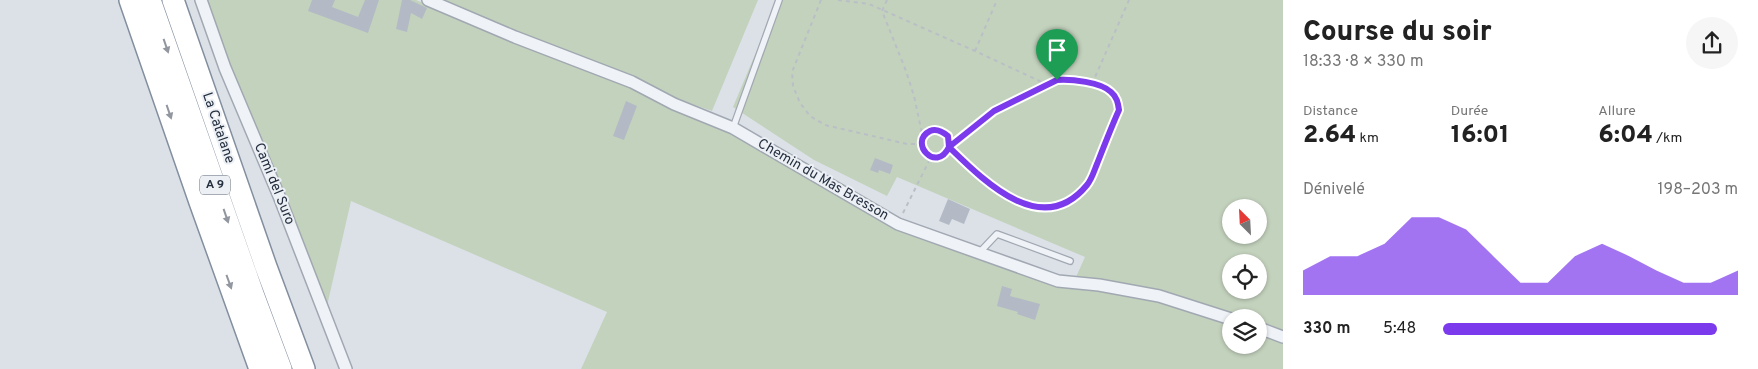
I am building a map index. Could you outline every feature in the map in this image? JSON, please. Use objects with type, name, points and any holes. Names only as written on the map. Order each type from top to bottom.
[{"type":"highway","points":[[130,0],[260,369]]},
{"type":"highway","name":"La Catalane","points":[[150,0],[281,369]]},
{"type":"highway","name":"La Catalane","points":[[173,0],[304,369]]},
{"type":"highway","points":[[292,337],[316,369]]},
{"type":"street","name":"Cami del Suro","points":[[201,0],[225,68],[279,196],[346,369]]},
{"type":"street","name":"Chemin du Mas Bresson","points":[[428,0],[515,37],[632,82],[674,104],[733,128],[898,224],[1058,281],[1099,284],[1159,296],[1222,316]]},
{"type":"street","points":[[1267,331],[1283,337]]},
{"type":"lane","points":[[733,128],[779,0]]},
{"type":"lane","points":[[979,253],[997,234],[1070,261]]},
{"type":"path","points":[[821,0],[792,72],[793,86],[800,103],[810,116],[825,125],[907,144],[922,144]]},
{"type":"path","points":[[838,0],[868,4],[1046,84]]},
{"type":"path","points":[[887,0],[882,11],[906,70],[914,96],[924,152],[931,157],[938,158],[946,153],[949,147],[994,111],[1057,80],[1081,80],[1110,91],[1117,100],[1119,110],[1088,184],[1075,197],[1060,205],[1046,208],[1027,206],[999,191],[949,147],[948,136],[942,132],[934,130],[928,132],[923,138]]},
{"type":"path","points":[[975,51],[997,0]]},
{"type":"path","points":[[1092,84],[1129,0]]},
{"type":"path","points":[[898,224],[931,157]]},
{"type":"green space","points":[[206,0],[416,0],[630,86],[731,132],[896,228],[1099,289],[1158,301],[1222,321],[1222,354],[1267,354],[1267,336],[1283,342],[1283,369],[581,369],[607,312],[351,201],[327,306],[230,66]]},
{"type":"green space","points":[[440,0],[758,0],[712,111],[677,99]]},
{"type":"green space","points":[[778,0],[1283,0],[1283,332],[1267,326],[1267,309],[1222,309],[1222,311],[1076,277],[1085,257],[897,177],[887,196],[814,160],[733,107]]},
{"type":"building","points":[[312,0],[335,0],[332,7],[358,17],[365,0],[379,0],[368,33],[308,11]]},
{"type":"building","points":[[402,0],[410,0],[427,8],[422,19],[411,13],[407,32],[396,29]]},
{"type":"building","points":[[626,101],[637,106],[624,140],[613,136]]},
{"type":"building","points":[[875,158],[893,165],[890,174],[879,170],[878,173],[870,170]]},
{"type":"building","points":[[948,199],[970,209],[964,224],[952,219],[949,225],[939,221]]},
{"type":"building","points":[[1002,286],[1012,289],[1010,296],[1040,304],[1035,320],[1017,314],[1018,312],[997,306]]},
{"type":"route","points":[[1057,80],[994,111],[949,147],[948,136],[934,130],[928,132],[923,138],[924,152],[931,157],[938,158],[946,153],[949,147],[999,191],[1027,206],[1046,208],[1060,205],[1075,197],[1088,184],[1119,110],[1117,100],[1110,91],[1081,80],[1057,80]]}]
